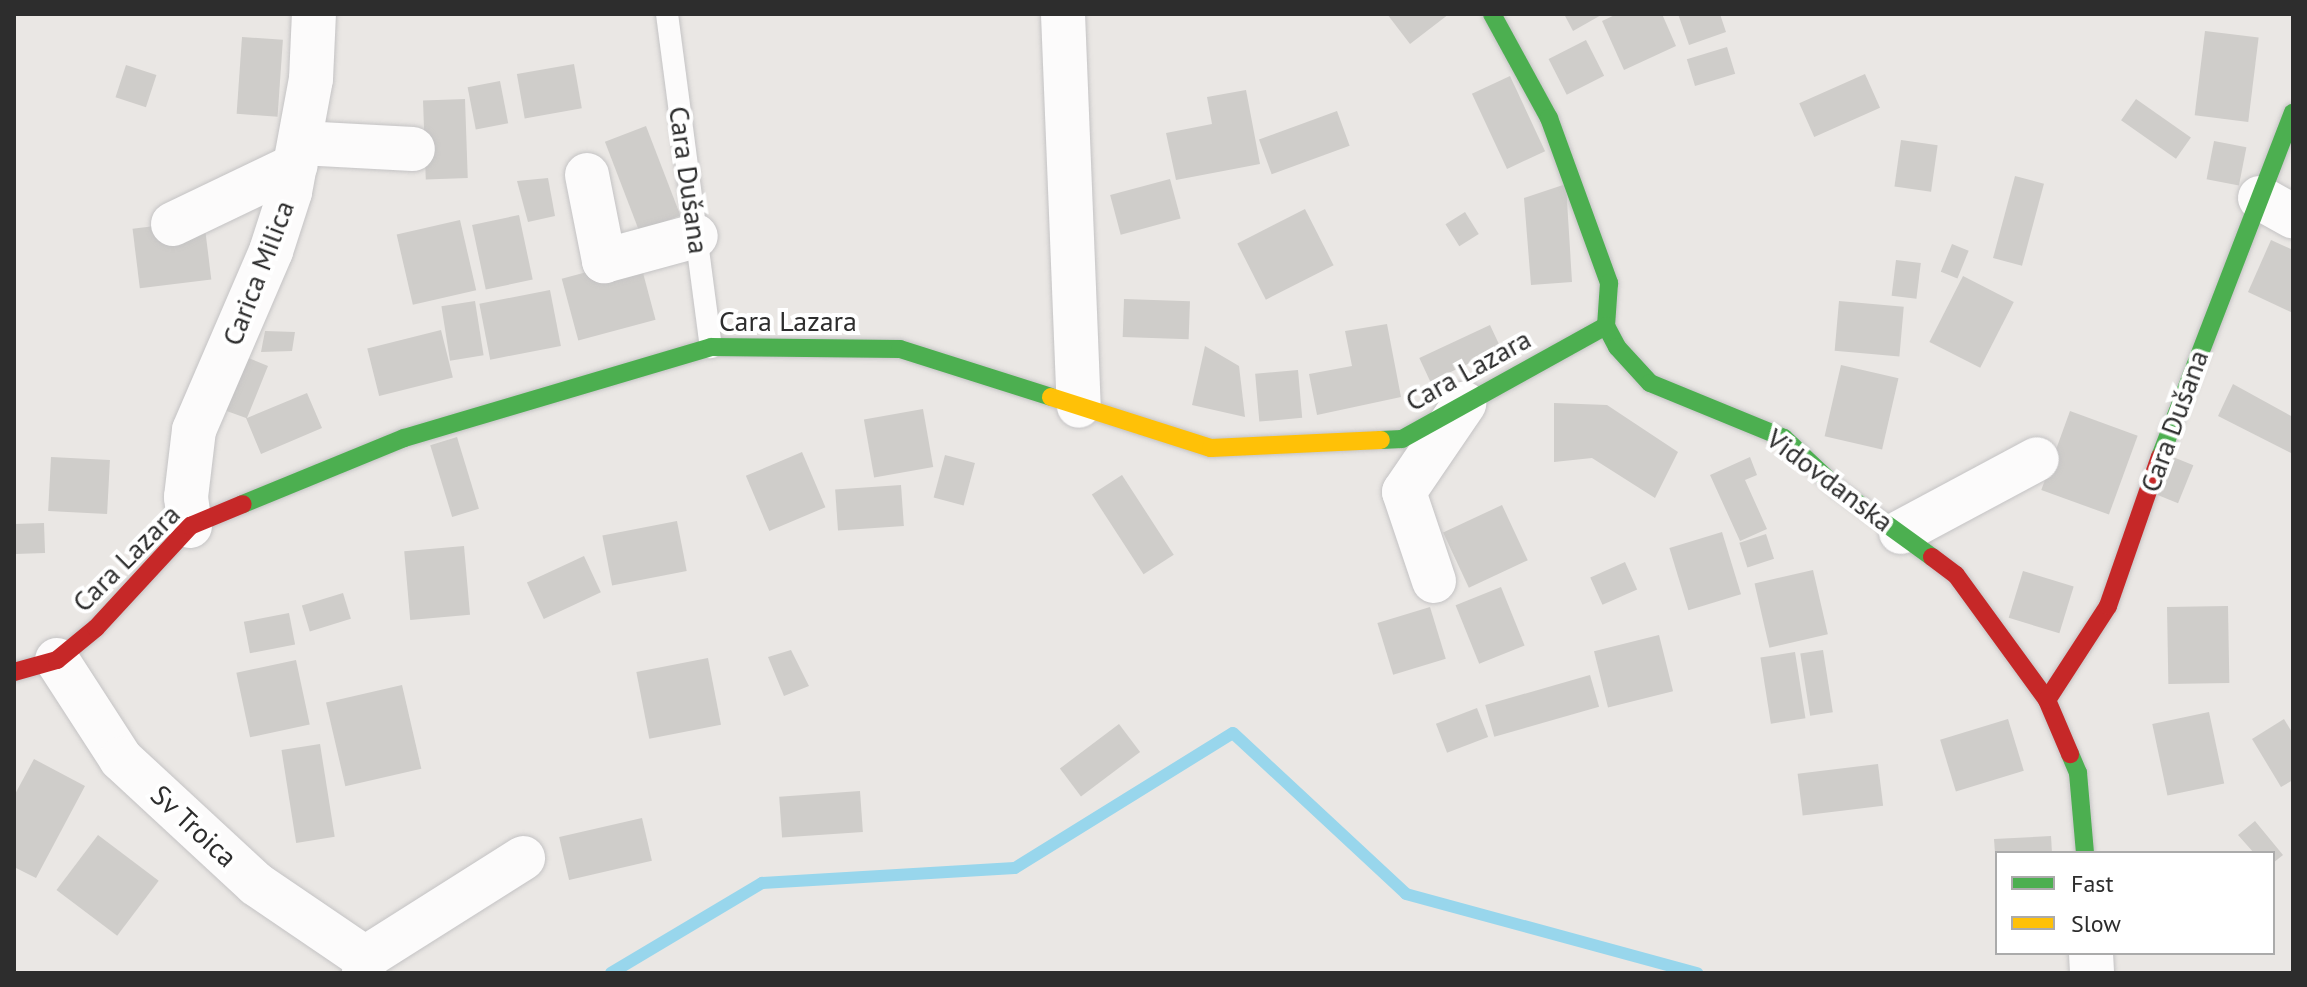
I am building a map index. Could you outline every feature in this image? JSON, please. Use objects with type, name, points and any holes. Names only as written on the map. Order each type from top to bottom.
[{"type":"street","name":"Carica Milica","points":[[190,526],[186,497],[194,430],[271,251],[298,154],[311,79],[314,14]]},
{"type":"street","points":[[1063,14],[1079,406]]},
{"type":"street","points":[[1492,14],[1549,118],[1584,211],[1609,283],[1606,326]]},
{"type":"street","name":"Cara Dušana","points":[[2047,700],[2108,606],[2191,370],[2276,207],[2291,128]]},
{"type":"street","points":[[173,224],[298,154],[413,149]]},
{"type":"street","points":[[587,175],[604,261],[696,236]]},
{"type":"street","name":"Cara Lazara","points":[[14,672],[57,660],[96,628],[190,526],[404,438],[711,347],[900,349],[1211,448],[1402,439],[1606,326]]},
{"type":"street","name":"Vidovdanska","points":[[1606,326],[1617,347],[1650,383],[1784,438],[1838,489],[1956,575],[2047,700],[2078,773],[2085,851]]},
{"type":"street","points":[[1434,581],[1404,492],[1464,404]]},
{"type":"street","points":[[1901,532],[2037,459]]},
{"type":"street","name":"Sv Troica","points":[[57,660],[121,759],[256,884],[364,965],[523,858]]},
{"type":"lane","name":"Cara Dušana","points":[[667,14],[711,347]]},
{"type":"building","points":[[1387,14],[1449,14],[1410,44]]},
{"type":"building","points":[[1564,14],[1603,14],[1573,31]]},
{"type":"building","points":[[1617,14],[1662,14],[1676,46],[1624,70],[1602,21]]},
{"type":"building","points":[[1678,14],[1720,14],[1726,32],[1689,45]]},
{"type":"building","points":[[2205,31],[2259,38],[2248,122],[2195,115]]},
{"type":"building","points":[[242,37],[283,40],[278,117],[237,114]]},
{"type":"building","points":[[1586,40],[1604,76],[1567,95],[1549,59]]},
{"type":"building","points":[[1727,47],[1735,74],[1695,86],[1687,59]]},
{"type":"building","points":[[574,64],[582,108],[525,118],[517,74]]},
{"type":"building","points":[[126,65],[156,75],[146,107],[115,97]]},
{"type":"building","points":[[1865,74],[1880,108],[1814,137],[1799,103]]},
{"type":"building","points":[[1510,76],[1545,151],[1507,169],[1472,94]]},
{"type":"building","points":[[500,81],[508,123],[476,130],[468,87]]},
{"type":"building","points":[[1246,90],[1260,164],[1176,180],[1166,133],[1212,124],[1207,97]]},
{"type":"building","points":[[465,99],[468,178],[426,179],[423,100]]},
{"type":"building","points":[[2136,99],[2191,137],[2176,159],[2121,120]]},
{"type":"building","points":[[1337,111],[1350,146],[1272,174],[1259,139]]},
{"type":"building","points":[[646,126],[680,216],[639,231],[605,142]]},
{"type":"building","points":[[1901,140],[1938,145],[1931,192],[1894,187]]},
{"type":"building","points":[[2214,141],[2246,147],[2239,186],[2207,179]]},
{"type":"building","points":[[2015,176],[2044,184],[2022,266],[1993,258]]},
{"type":"building","points":[[548,178],[555,216],[528,222],[517,181]]},
{"type":"building","points":[[1170,179],[1181,219],[1121,235],[1110,195]]},
{"type":"building","points":[[1566,184],[1572,282],[1531,285],[1524,198]]},
{"type":"building","points":[[1305,209],[1334,265],[1266,300],[1237,244]]},
{"type":"building","points":[[1465,212],[1479,234],[1459,246],[1445,224]]},
{"type":"building","points":[[519,215],[533,280],[486,290],[472,225]]},
{"type":"building","points":[[204,220],[211,280],[140,288],[133,229]]},
{"type":"building","points":[[460,220],[476,290],[413,305],[397,235]]},
{"type":"building","points":[[2271,240],[2293,250],[2293,313],[2248,292]]},
{"type":"building","points":[[1952,244],[1969,251],[1957,279],[1941,272]]},
{"type":"building","points":[[639,258],[656,320],[578,341],[562,279]]},
{"type":"building","points":[[1896,260],[1921,263],[1916,299],[1892,296]]},
{"type":"building","points":[[1963,276],[2014,302],[1980,368],[1929,342]]},
{"type":"building","points":[[550,290],[561,346],[490,360],[479,304]]},
{"type":"building","points":[[1124,299],[1190,301],[1189,339],[1123,337]]},
{"type":"building","points":[[475,301],[484,355],[450,361],[441,306]]},
{"type":"building","points":[[1839,301],[1904,307],[1899,356],[1835,351]]},
{"type":"building","points":[[1387,324],[1401,397],[1317,415],[1309,374],[1352,366],[1345,331]]},
{"type":"building","points":[[1490,325],[1501,349],[1430,382],[1419,358]]},
{"type":"building","points":[[441,330],[453,378],[379,396],[367,348]]},
{"type":"building","points":[[265,331],[295,332],[292,351],[261,352]]},
{"type":"building","points":[[1205,346],[1239,366],[1245,417],[1192,405]]},
{"type":"building","points":[[246,357],[268,366],[247,418],[307,393],[322,428],[261,454],[246,418],[224,410]]},
{"type":"building","points":[[1841,365],[1898,378],[1882,449],[1825,436]]},
{"type":"building","points":[[1298,370],[1302,418],[1259,422],[1255,374]]},
{"type":"building","points":[[2233,384],[2293,417],[2293,454],[2218,416]]},
{"type":"building","points":[[1554,403],[1607,405],[1678,452],[1655,498],[1592,458],[1554,462]]},
{"type":"building","points":[[923,409],[933,467],[874,478],[864,419]]},
{"type":"building","points":[[2070,411],[2138,436],[2109,515],[2041,490]]},
{"type":"building","points":[[457,437],[479,509],[452,517],[430,445]]},
{"type":"building","points":[[802,452],[825,507],[769,531],[746,476]]},
{"type":"building","points":[[945,455],[975,463],[964,506],[934,498]]},
{"type":"building","points":[[51,457],[110,460],[107,514],[48,511]]},
{"type":"building","points":[[1750,457],[1757,475],[1745,480],[1767,529],[1740,541],[1710,475]]},
{"type":"building","points":[[2173,457],[2193,465],[2178,503],[2158,495]]},
{"type":"building","points":[[1122,475],[1174,555],[1144,574],[1092,495]]},
{"type":"building","points":[[901,485],[904,526],[838,531],[835,490]]},
{"type":"building","points":[[1502,505],[1528,560],[1469,588],[1443,532]]},
{"type":"building","points":[[677,521],[687,571],[612,586],[602,536]]},
{"type":"building","points":[[44,523],[45,553],[15,554],[14,524]]},
{"type":"building","points":[[1722,532],[1741,594],[1688,610],[1669,548]]},
{"type":"building","points":[[1766,534],[1774,559],[1747,567],[1739,543]]},
{"type":"building","points":[[464,546],[470,615],[410,620],[404,551]]},
{"type":"building","points":[[584,556],[601,592],[544,619],[527,583]]},
{"type":"building","points":[[1625,562],[1637,589],[1602,605],[1590,577]]},
{"type":"building","points":[[1813,570],[1828,634],[1769,648],[1755,583]]},
{"type":"building","points":[[2023,571],[2074,586],[2059,633],[2009,618]]},
{"type":"building","points":[[1501,587],[1525,645],[1479,664],[1456,605]]},
{"type":"building","points":[[343,593],[351,619],[310,631],[302,606]]},
{"type":"building","points":[[2228,606],[2229,683],[2168,684],[2167,607]]},
{"type":"building","points":[[1430,607],[1446,659],[1393,675],[1377,623]]},
{"type":"building","points":[[289,613],[295,644],[250,653],[244,622]]},
{"type":"building","points":[[1659,635],[1673,691],[1608,707],[1594,651]]},
{"type":"building","points":[[791,650],[809,686],[784,696],[768,657]]},
{"type":"building","points":[[1823,650],[1833,712],[1810,716],[1800,654]]},
{"type":"building","points":[[1795,652],[1805,718],[1771,724],[1760,657]]},
{"type":"building","points":[[708,658],[721,725],[649,739],[636,672]]},
{"type":"building","points":[[296,660],[310,725],[250,737],[236,673]]},
{"type":"building","points":[[1590,675],[1599,707],[1494,737],[1485,705]]},
{"type":"building","points":[[402,685],[421,769],[345,786],[326,703]]},
{"type":"building","points":[[1477,708],[1488,737],[1447,753],[1436,724]]},
{"type":"building","points":[[2209,712],[2224,783],[2167,795],[2152,724]]},
{"type":"building","points":[[2008,719],[2024,771],[1956,791],[1940,740]]},
{"type":"building","points":[[2284,719],[2293,734],[2293,780],[2281,787],[2252,739]]},
{"type":"building","points":[[1119,724],[1140,752],[1081,796],[1060,769]]},
{"type":"building","points":[[320,744],[335,837],[296,843],[281,750]]},
{"type":"building","points":[[34,759],[85,786],[36,878],[14,867],[14,796]]},
{"type":"building","points":[[1878,764],[1883,806],[1803,816],[1798,774]]},
{"type":"building","points":[[860,791],[863,832],[782,838],[779,797]]},
{"type":"building","points":[[642,818],[652,861],[569,880],[559,837]]},
{"type":"building","points":[[2255,821],[2283,855],[2275,861],[2275,851],[2252,851],[2238,835]]},
{"type":"building","points":[[98,835],[159,881],[117,936],[56,890]]},
{"type":"building","points":[[2051,836],[2052,851],[1995,853],[1994,839]]},
{"type":"waterway","points":[[611,973],[762,883],[1015,868],[1233,733],[1406,894],[1697,973]]},
{"type":"traffic: fast","points":[[1492,14],[1549,118],[1609,283],[1606,326],[1617,347],[1650,383],[1784,438],[1838,489],[1932,557]]},
{"type":"traffic: fast","points":[[2160,457],[2293,113]]},
{"type":"traffic: fast","points":[[1381,440],[1402,439],[1606,326]]},
{"type":"traffic: fast","points":[[243,504],[404,438],[711,347],[900,349],[1051,397]]},
{"type":"traffic: fast","points":[[2070,754],[2078,773],[2085,851]]},
{"type":"traffic: slow","points":[[1051,397],[1211,448],[1381,440]]},
{"type":"traffic: jam","points":[[2047,700],[2108,606],[2160,457]]},
{"type":"traffic: jam","points":[[14,672],[57,660],[96,628],[190,526],[243,504]]},
{"type":"traffic: jam","points":[[1932,557],[1956,575],[2047,700],[2070,754]]}]
